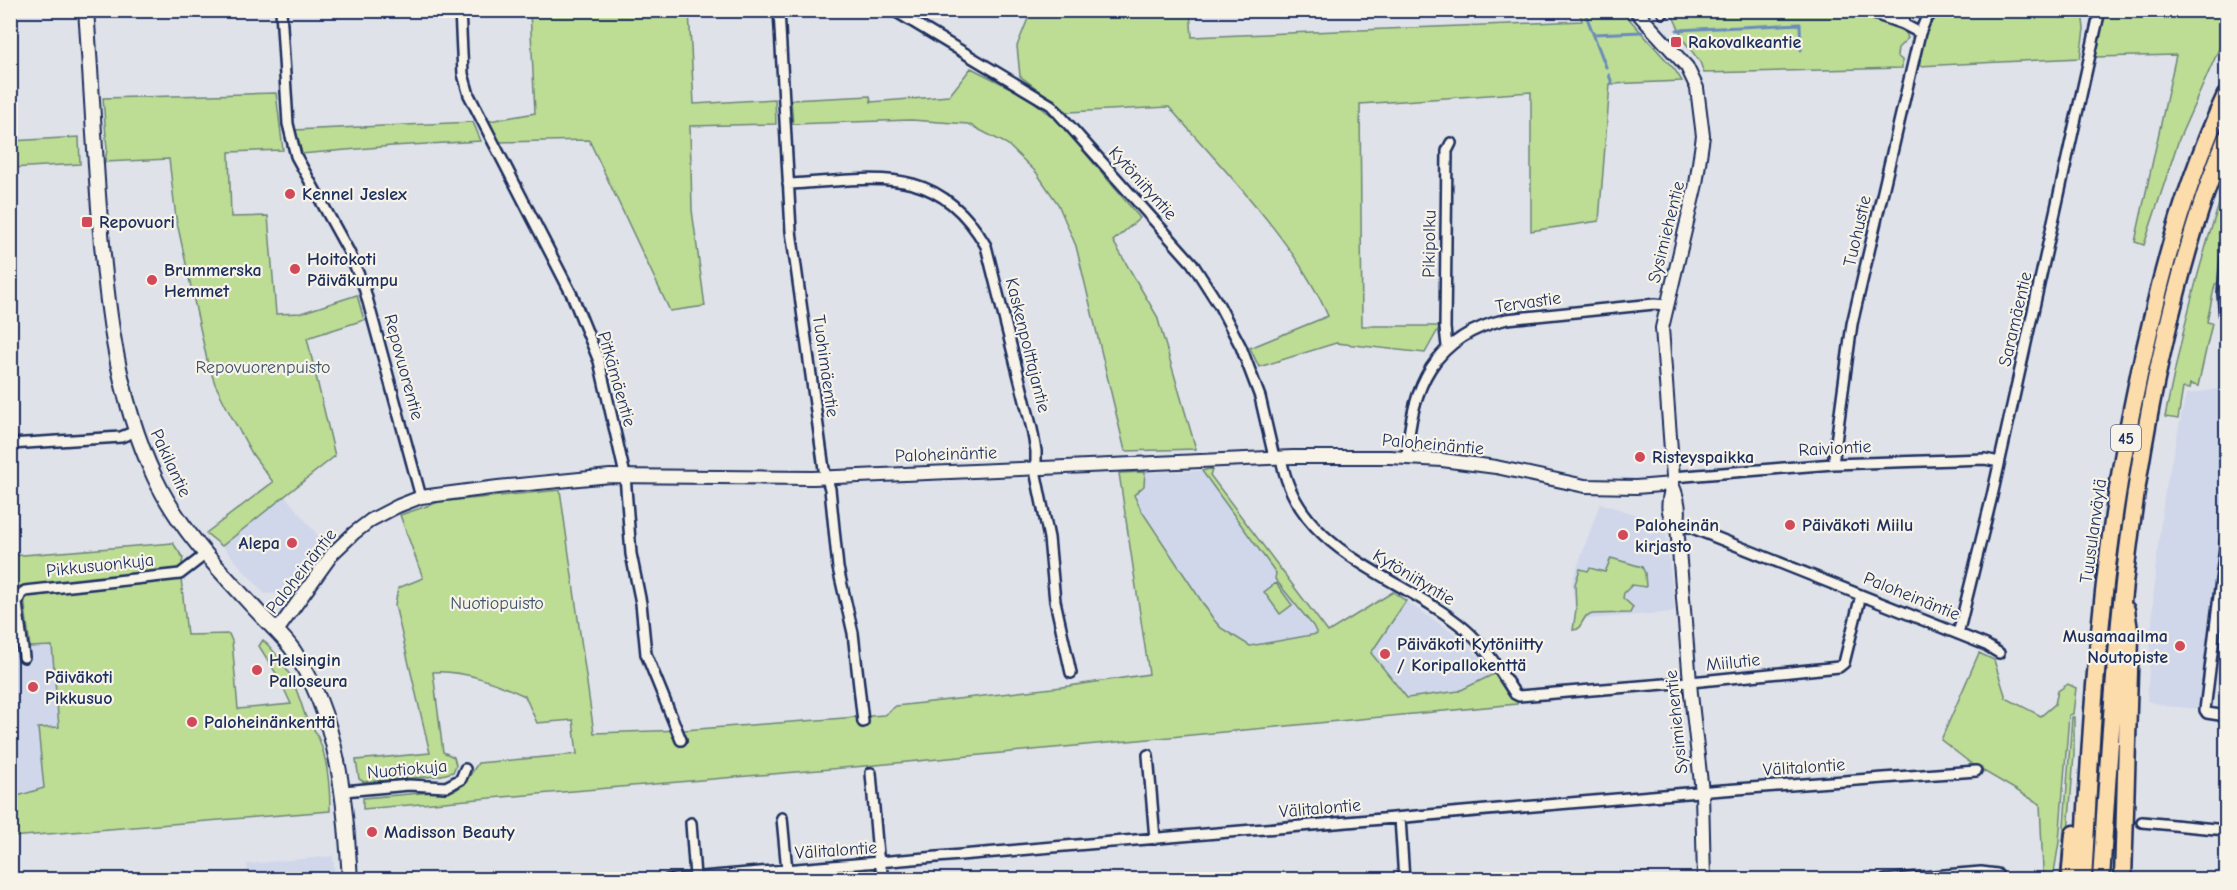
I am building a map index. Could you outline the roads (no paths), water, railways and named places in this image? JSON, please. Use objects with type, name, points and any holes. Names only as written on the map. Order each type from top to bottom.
[{"type":"highway","name":"Tuusulanväylä","points":[[2083,879],[2101,622],[2113,515],[2125,440],[2140,365],[2170,245],[2197,165],[2226,95]]},
{"type":"highway","name":"Tuusulanväylä","points":[[2101,879],[2110,726],[2122,588],[2142,443],[2187,250],[2226,139]]},
{"type":"highway","points":[[2213,171],[2226,148]]},
{"type":"highway","points":[[2122,588],[2130,637],[2123,879]]},
{"type":"highway","points":[[2070,879],[2077,803],[2088,793]]},
{"type":"main road","name":"Pakilantie","points":[[86,10],[101,235],[110,323],[120,375],[136,431],[168,503],[192,538],[292,649],[318,698],[334,745],[344,791],[350,879]]},
{"type":"street","name":"Repovuorentie","points":[[282,10],[291,142],[296,156],[350,252],[364,287],[421,497]]},
{"type":"street","name":"Pitkämäentie","points":[[460,10],[463,74],[469,95],[572,295],[598,361],[625,475],[631,554],[641,603],[646,654],[681,740]]},
{"type":"street","name":"Tuohimäentie","points":[[779,10],[788,184],[796,276],[826,477],[830,489],[838,568],[856,653],[863,722]]},
{"type":"street","name":"Kytöniityntie","points":[[893,10],[1051,105],[1192,263],[1219,305],[1242,347],[1285,477],[1304,511],[1324,536],[1362,565],[1464,628],[1494,660],[1515,694]]},
{"type":"street","name":"Sysimiehentie","points":[[1635,10],[1681,59],[1692,77],[1699,98],[1703,136],[1701,159],[1666,305],[1662,336],[1672,480],[1679,512],[1677,526],[1702,792],[1704,879]]},
{"type":"street","points":[[1863,10],[1903,24],[1920,33]]},
{"type":"street","points":[[1903,24],[1906,10]]},
{"type":"street","name":"Tuohustie","points":[[1833,464],[1852,324],[1920,33],[1925,21],[1934,10]]},
{"type":"street","name":"Saramäentie","points":[[1958,634],[2000,462],[2100,10]]},
{"type":"street","name":"Pikipolku","points":[[1448,346],[1445,328],[1447,152],[1451,143]]},
{"type":"street","name":"Kaskenpolttajantie","points":[[788,184],[878,178],[903,181],[944,198],[973,223],[986,246],[992,264],[1032,429],[1037,481],[1049,538],[1054,601],[1071,673]]},
{"type":"street","points":[[2226,257],[2223,294],[2226,332]]},
{"type":"street","name":"Tervastie","points":[[1407,457],[1419,389],[1448,346],[1483,326],[1507,319],[1654,304],[1666,305]]},
{"type":"street","points":[[10,444],[121,437],[136,431]]},
{"type":"street","name":"Paloheinäntie","points":[[277,631],[333,553],[350,537],[384,512],[421,497],[498,487],[625,475],[826,477],[1278,457],[1407,457],[1479,464],[1585,486],[1672,480]]},
{"type":"street","name":"Raiviontie","points":[[1672,480],[1833,464],[1985,459],[2000,462]]},
{"type":"street","name":"Paloheinäntie","points":[[1677,526],[1690,527],[1999,652]]},
{"type":"street","points":[[2226,539],[2223,592],[2205,710],[2207,713],[2226,716]]},
{"type":"street","name":"Pikkusuonkuja","points":[[24,657],[17,603],[25,591],[180,574],[206,554]]},
{"type":"street","name":"Miilutie","points":[[1515,694],[1524,696],[1839,667],[1844,663],[1861,595]]},
{"type":"street","points":[[1148,755],[1155,839]]},
{"type":"street","name":"Nuotiokuja","points":[[344,791],[409,785],[446,786],[461,779],[465,769]]},
{"type":"street","name":"Välitalontie","points":[[667,879],[1976,771]]},
{"type":"street","points":[[871,773],[878,855],[884,879]]},
{"type":"street","points":[[782,818],[787,870]]},
{"type":"street","points":[[1400,818],[1404,879]]},
{"type":"street","points":[[2142,822],[2226,830]]},
{"type":"street","points":[[691,823],[695,877]]},
{"type":"street","points":[[1885,879],[1981,872],[1997,874]]},
{"type":"waterway","points":[[1584,10],[1606,67]]},
{"type":"waterway","points":[[1677,30],[1800,24],[1801,50]]},
{"type":"waterway","points":[[1593,34],[1642,32]]},
{"type":"waterway","points":[[1609,75],[1612,83]]},
{"type":"place","name":"Rakovalkeantie","points":[[1676,42]]},
{"type":"place","name":"Kennel Jeslex","points":[[290,194]]},
{"type":"place","name":"Repovuori","points":[[87,222]]},
{"type":"place","name":"Hoitokoti Päiväkumpu","points":[[295,269]]},
{"type":"place","name":"Brummerska Hemmet","points":[[152,280]]},
{"type":"place","name":"Risteyspaikka","points":[[1640,457]]},
{"type":"place","name":"Päiväkoti Miilu","points":[[1790,525]]},
{"type":"place","name":"Paloheinän kirjasto","points":[[1623,535]]},
{"type":"place","name":"Alepa","points":[[292,543]]},
{"type":"place","name":"Musamaailma Noutopiste","points":[[2180,646]]},
{"type":"place","name":"Päiväkoti Kytöniitty / Koripallokenttä","points":[[1385,654]]},
{"type":"place","name":"Helsingin Palloseura","points":[[257,670]]},
{"type":"place","name":"Päiväkoti Pikkusuo","points":[[33,687]]},
{"type":"place","name":"Paloheinänkenttä","points":[[192,722]]},
{"type":"place","name":"Madisson Beauty","points":[[372,832]]},
{"type":"park label","name":"Repovuorenpuisto","points":[[263,367]]},
{"type":"park label","name":"Nuotiopuisto","points":[[497,603]]}]
